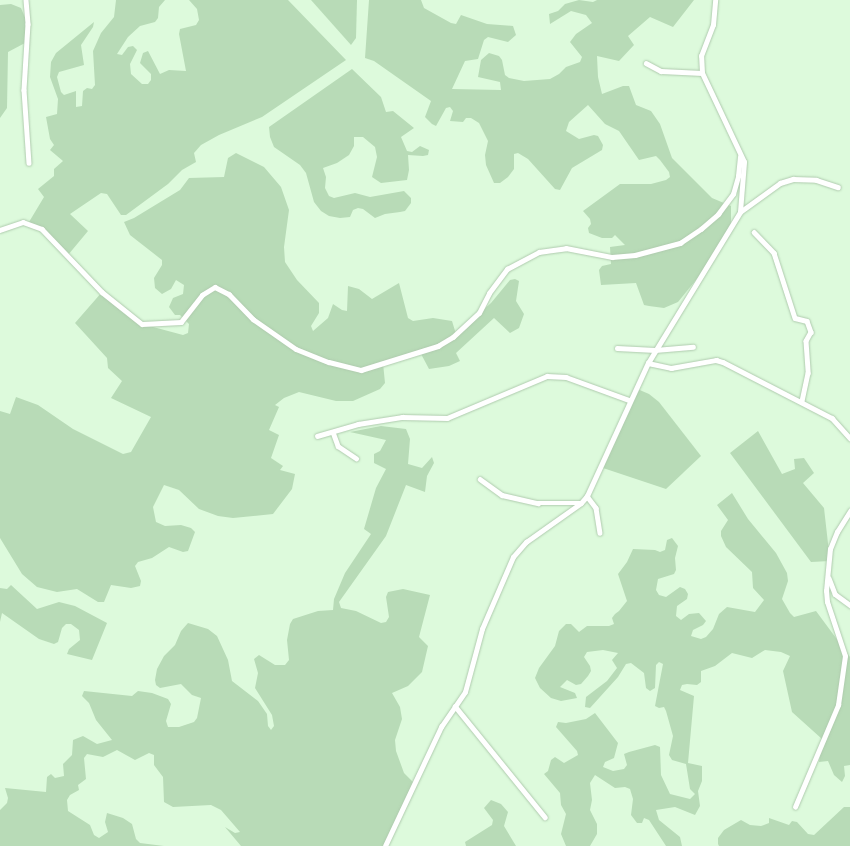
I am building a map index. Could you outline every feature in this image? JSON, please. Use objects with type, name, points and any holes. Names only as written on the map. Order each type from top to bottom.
[{"type":"street","points":[[26,0],[28,24],[24,90],[29,163]]},
{"type":"street","points":[[715,0],[713,26],[702,56],[702,73],[744,162],[740,212]]},
{"type":"street","points":[[646,63],[661,71],[702,73]]},
{"type":"street","points":[[0,230],[24,222],[42,229],[102,292],[142,324],[181,322],[202,295],[215,287],[229,294],[253,320],[296,349],[329,362],[361,370],[438,346],[453,337],[479,313],[489,293],[507,270],[539,252],[566,248],[612,257],[635,255],[680,243],[718,214],[733,194],[740,163],[739,151]]},
{"type":"street","points":[[386,846],[433,744],[465,692],[482,629],[513,557],[531,538],[581,503],[587,496],[629,400],[648,362],[740,212],[780,182],[793,178],[816,180],[838,186]]},
{"type":"street","points":[[754,232],[774,253],[795,318],[808,321],[811,332],[806,341],[808,373],[802,401]]},
{"type":"street","points":[[616,348],[656,350],[693,347]]},
{"type":"street","points":[[648,362],[671,368],[716,360],[802,401],[832,418],[850,438]]},
{"type":"street","points":[[317,436],[358,424],[402,417],[447,418],[547,376],[566,377],[629,400]]},
{"type":"street","points":[[333,432],[338,446],[356,458]]},
{"type":"street","points":[[480,479],[502,495],[538,503],[581,503]]},
{"type":"street","points":[[587,496],[596,508],[600,533]]},
{"type":"street","points":[[795,807],[838,705],[845,656],[843,644],[827,602],[828,574],[830,549],[837,532],[850,511]]},
{"type":"street","points":[[828,574],[836,594],[850,605]]},
{"type":"street","points":[[455,706],[545,817]]},
{"type":"green space","points":[[116,0],[165,0],[159,7],[158,18],[155,22],[140,26],[128,37],[117,54],[122,55],[128,47],[133,46],[137,50],[130,64],[131,74],[142,84],[148,84],[151,80],[151,74],[140,63],[143,53],[148,51],[160,74],[169,70],[186,71],[179,34],[180,29],[196,25],[199,20],[197,9],[189,0],[288,0],[346,60],[262,117],[219,135],[201,145],[194,153],[196,162],[182,170],[168,184],[126,215],[121,215],[107,194],[101,193],[70,214],[88,231],[68,255],[56,241],[29,222],[44,197],[38,189],[54,176],[54,169],[63,161],[50,150],[54,145],[50,139],[46,117],[57,114],[58,99],[50,77],[51,62],[56,53],[94,22],[93,27],[81,45],[84,65],[59,72],[57,77],[61,92],[64,95],[76,91],[76,107],[82,106],[83,91],[87,88],[92,89],[95,85],[93,51],[101,33],[114,17]]},
{"type":"green space","points":[[311,0],[357,0],[356,38],[351,45]]},
{"type":"green space","points":[[369,0],[421,0],[424,8],[451,23],[456,24],[461,15],[487,24],[513,26],[516,35],[508,42],[488,37],[484,40],[478,59],[465,61],[452,89],[501,90],[500,82],[478,77],[481,60],[489,53],[499,56],[502,60],[505,75],[509,78],[524,81],[550,79],[566,67],[580,62],[582,57],[570,42],[576,34],[592,23],[586,15],[571,11],[550,24],[549,14],[558,11],[565,4],[579,0],[593,2],[597,0],[694,0],[673,27],[650,17],[628,36],[634,45],[619,61],[597,56],[598,77],[602,94],[623,86],[629,86],[636,105],[651,111],[660,124],[672,158],[712,198],[731,206],[731,224],[704,270],[678,302],[664,308],[644,305],[636,283],[601,285],[599,270],[602,266],[611,264],[610,247],[625,245],[615,235],[612,238],[602,238],[589,233],[590,219],[583,211],[620,184],[651,184],[670,177],[669,172],[656,156],[639,160],[619,131],[605,124],[588,105],[569,122],[566,131],[579,139],[594,135],[598,136],[603,145],[602,150],[572,168],[560,190],[555,189],[528,159],[518,153],[514,154],[514,169],[508,177],[500,183],[494,183],[486,165],[485,155],[488,141],[479,123],[471,118],[466,118],[463,122],[450,121],[453,111],[450,107],[446,108],[436,126],[432,124],[425,117],[431,101],[374,61],[365,58]]},
{"type":"green space","points":[[11,4],[21,8],[27,22],[25,43],[8,52],[7,108],[0,118],[0,5]]},
{"type":"green space","points":[[352,69],[381,97],[386,112],[393,111],[414,128],[401,137],[407,151],[412,152],[420,146],[429,150],[428,155],[408,155],[409,170],[407,180],[381,183],[372,177],[377,157],[375,147],[363,137],[354,137],[354,146],[349,155],[337,163],[323,168],[326,177],[325,188],[329,196],[334,198],[355,193],[370,197],[404,191],[411,198],[411,203],[405,211],[385,214],[375,218],[363,209],[358,208],[353,210],[350,217],[329,216],[321,211],[314,202],[306,173],[300,165],[274,147],[270,137],[269,127]]},
{"type":"green space","points":[[236,153],[264,167],[281,187],[289,210],[284,247],[285,262],[297,280],[319,303],[319,313],[311,326],[313,331],[328,318],[333,304],[347,311],[348,286],[359,289],[372,299],[399,283],[408,318],[413,321],[433,318],[452,321],[456,334],[491,303],[510,280],[515,279],[519,281],[516,301],[524,314],[519,328],[510,333],[494,318],[456,353],[460,361],[449,366],[429,369],[420,352],[383,363],[385,383],[380,389],[353,401],[336,401],[299,392],[284,398],[275,405],[279,407],[269,430],[279,435],[271,458],[283,466],[280,470],[295,474],[292,489],[273,514],[233,518],[218,516],[199,509],[179,490],[164,485],[153,507],[156,522],[165,526],[181,525],[191,528],[195,532],[188,551],[183,552],[169,547],[152,558],[138,562],[135,566],[141,581],[140,586],[131,588],[111,585],[104,602],[98,602],[77,589],[57,592],[37,587],[22,574],[0,538],[0,411],[10,414],[16,397],[38,405],[73,429],[123,454],[131,452],[151,417],[111,398],[122,381],[108,368],[107,358],[75,323],[102,292],[142,324],[183,335],[188,333],[189,324],[180,315],[175,315],[169,307],[173,298],[183,294],[184,285],[176,280],[171,289],[162,294],[155,288],[154,278],[162,265],[162,260],[130,235],[124,222],[180,190],[189,178],[224,177],[228,158]]},
{"type":"green space","points":[[635,388],[649,394],[659,402],[701,456],[666,489],[600,467]]},
{"type":"green space","points":[[381,426],[406,429],[410,439],[408,464],[422,468],[432,457],[434,463],[427,476],[425,492],[406,485],[386,536],[339,602],[341,608],[356,611],[381,623],[386,622],[389,617],[386,597],[388,592],[403,589],[430,595],[419,637],[428,646],[422,672],[408,686],[392,693],[400,707],[402,719],[395,740],[396,751],[404,773],[413,782],[385,846],[241,846],[225,827],[235,833],[240,832],[221,810],[211,805],[173,807],[164,802],[163,777],[154,765],[154,755],[149,753],[135,760],[117,750],[103,757],[87,754],[84,758],[86,779],[78,785],[79,790],[70,795],[67,800],[68,811],[90,825],[94,835],[99,838],[108,832],[105,822],[107,813],[123,818],[132,824],[136,839],[140,843],[164,846],[0,846],[0,810],[7,803],[8,798],[5,788],[46,792],[47,777],[51,774],[55,778],[64,776],[63,764],[72,755],[73,740],[83,736],[97,744],[112,740],[96,720],[89,703],[82,696],[84,691],[132,696],[138,691],[152,693],[168,699],[171,704],[166,721],[168,727],[179,727],[194,722],[197,718],[201,698],[192,695],[181,684],[160,688],[156,685],[155,680],[157,669],[164,656],[175,645],[181,631],[188,623],[208,629],[217,636],[228,660],[232,681],[258,701],[267,714],[268,726],[271,730],[274,726],[272,715],[255,688],[258,673],[254,659],[259,655],[275,665],[285,665],[289,660],[287,640],[290,624],[293,619],[318,611],[333,610],[334,599],[345,573],[371,534],[364,529],[376,488],[386,469],[374,463],[374,454],[380,451],[386,440],[350,432]]},
{"type":"green space","points":[[758,431],[782,474],[795,469],[794,459],[804,458],[814,473],[803,483],[824,508],[830,561],[811,562],[730,453]]},
{"type":"green space","points":[[732,493],[748,519],[776,553],[787,573],[788,581],[782,599],[790,613],[794,617],[816,611],[850,657],[850,765],[844,766],[845,776],[842,782],[834,775],[828,761],[819,762],[822,739],[792,712],[783,671],[790,656],[781,652],[765,650],[752,658],[732,653],[715,666],[701,671],[701,682],[697,685],[682,685],[680,690],[694,696],[688,763],[702,766],[702,781],[698,791],[700,806],[695,815],[675,807],[656,810],[659,820],[680,837],[682,846],[666,846],[649,820],[644,818],[642,823],[637,823],[631,815],[633,799],[630,789],[625,787],[615,788],[595,775],[590,783],[592,800],[590,810],[597,824],[597,834],[590,846],[566,846],[561,834],[566,814],[561,805],[560,793],[544,774],[548,771],[551,760],[555,757],[564,763],[578,755],[577,751],[556,727],[558,722],[566,723],[586,719],[595,713],[618,743],[614,758],[605,762],[603,767],[613,771],[624,769],[627,765],[624,754],[655,745],[660,747],[661,775],[670,794],[690,799],[695,794],[690,789],[686,764],[672,760],[669,755],[673,736],[666,711],[664,707],[659,708],[655,706],[663,664],[659,662],[656,665],[655,688],[650,691],[646,688],[644,673],[631,663],[626,664],[618,677],[590,708],[585,707],[586,697],[607,681],[617,668],[612,660],[618,653],[603,650],[587,652],[584,657],[591,671],[588,676],[581,684],[576,685],[567,680],[560,687],[575,693],[577,698],[561,701],[551,698],[540,688],[535,678],[539,668],[555,646],[559,631],[566,624],[571,624],[579,632],[587,626],[609,626],[614,624],[612,618],[627,601],[618,574],[627,562],[633,549],[660,552],[665,550],[667,540],[672,538],[678,546],[675,558],[676,570],[674,574],[658,579],[656,590],[659,595],[666,597],[680,587],[685,589],[688,594],[687,599],[677,606],[676,616],[681,620],[689,614],[699,613],[706,621],[703,625],[693,630],[691,636],[701,639],[706,637],[713,629],[719,614],[727,607],[755,612],[764,600],[753,588],[752,572],[726,547],[721,536],[721,531],[728,520],[717,505]]},
{"type":"green space","points":[[11,585],[37,609],[59,602],[75,606],[107,623],[92,660],[67,654],[69,649],[80,640],[79,630],[71,624],[66,624],[62,628],[58,642],[54,644],[39,639],[2,613],[0,622],[0,588],[7,589]]},
{"type":"green space","points":[[491,800],[501,804],[508,812],[504,826],[516,846],[466,846],[465,842],[492,825],[493,820],[484,808]]},
{"type":"green space","points":[[844,807],[850,807],[850,846],[719,846],[718,844],[718,838],[724,830],[741,820],[750,825],[761,826],[769,823],[769,818],[789,825],[792,821],[797,822],[808,834],[814,835]]}]
